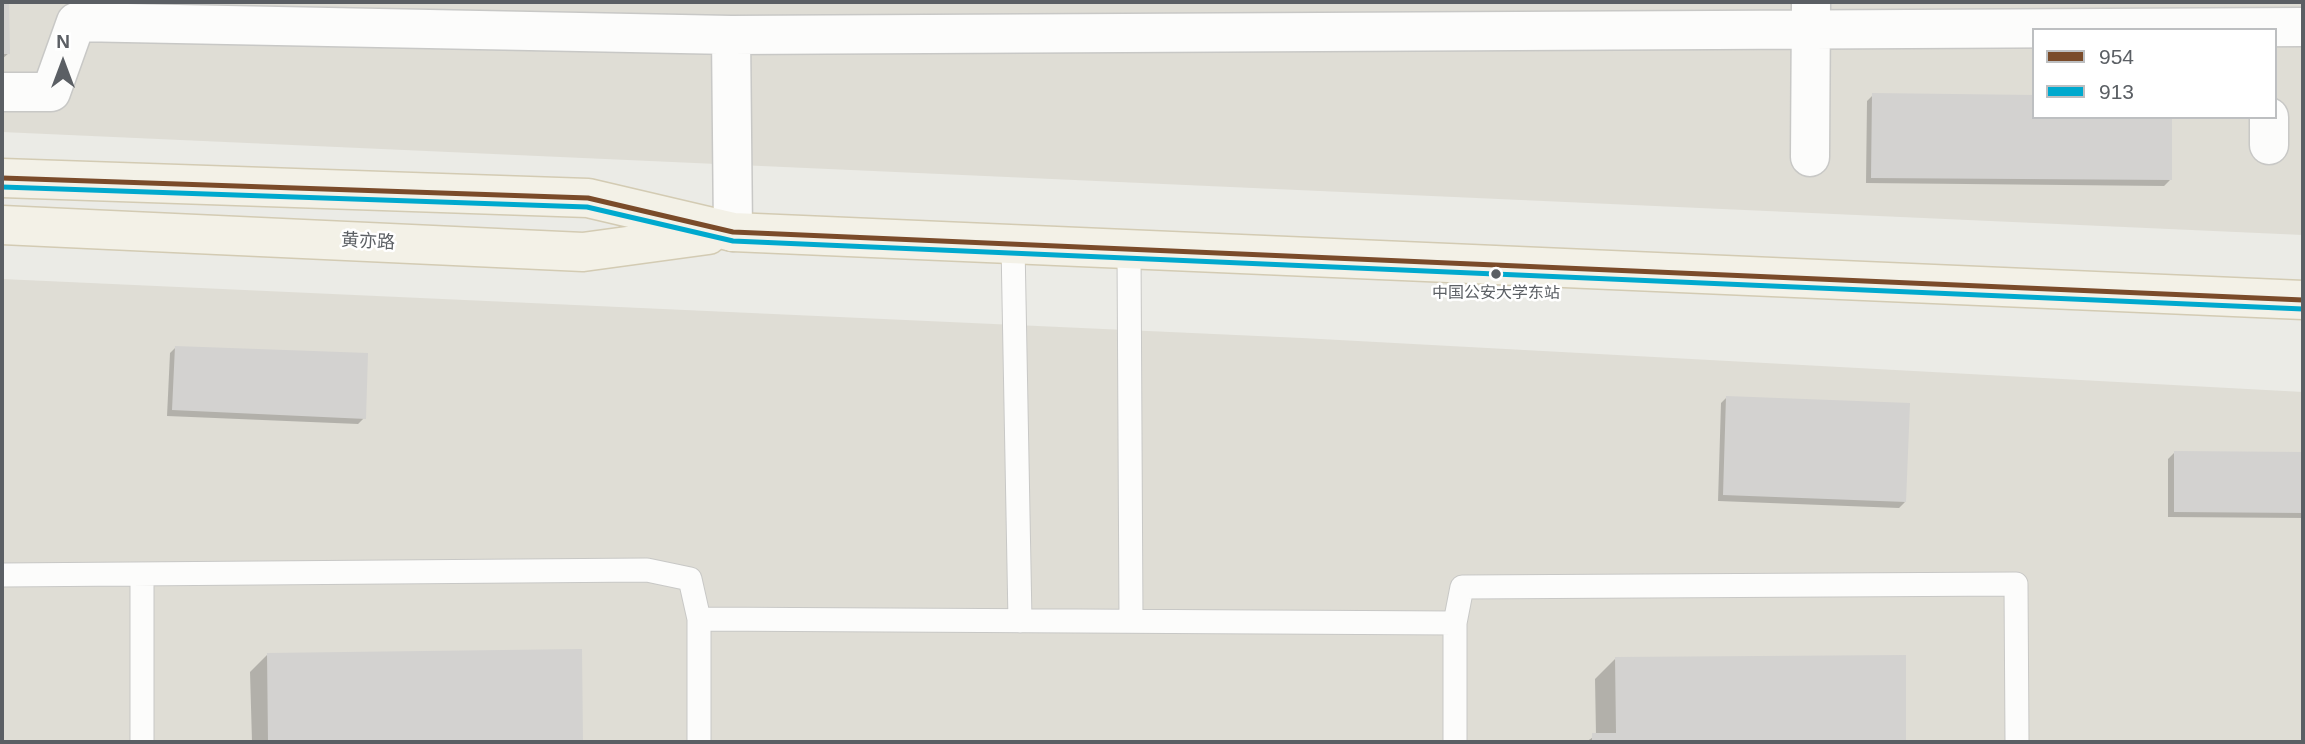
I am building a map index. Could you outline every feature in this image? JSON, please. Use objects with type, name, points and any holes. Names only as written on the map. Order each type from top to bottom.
[{"type":"main road","name":"黄亦路","points":[[2,178],[588,198],[733,232]]},
{"type":"main road","name":"黄亦路","points":[[2,225],[583,252],[733,232],[2303,300]]},
{"type":"street","points":[[2,92],[51,92],[76,22],[148,13],[731,35],[1312,17],[1810,16],[2277,22]]},
{"type":"street","points":[[1810,16],[1810,157]]},
{"type":"street","points":[[731,35],[733,232]]},
{"type":"lane","points":[[1013,245],[1020,621]]},
{"type":"lane","points":[[1129,251],[1131,621]]},
{"type":"lane","points":[[2,575],[647,570],[690,579],[699,619],[699,742]]},
{"type":"lane","points":[[142,575],[142,742]]},
{"type":"lane","points":[[1455,742],[1455,623],[1462,587],[2016,584],[2017,742]]},
{"type":"lane","points":[[699,619],[1455,623]]},
{"type":"shaded area","points":[[2,2],[2303,2],[2303,235],[2,132]]},
{"type":"shaded area","points":[[2,279],[1302,338],[2303,392],[2303,742],[2,742]]},
{"type":"building","points":[[2,2],[9,2],[10,54],[2,54]]},
{"type":"building","points":[[1872,93],[2032,95],[2032,119],[2172,119],[2172,180],[1871,178]]},
{"type":"building","points":[[175,346],[368,353],[366,419],[172,410]]},
{"type":"building","points":[[1726,396],[1910,403],[1906,502],[1723,495]]},
{"type":"building","points":[[2174,451],[2303,452],[2303,513],[2174,512]]},
{"type":"building","points":[[582,649],[583,742],[268,742],[267,653]]},
{"type":"building","points":[[1906,655],[1906,742],[1592,742],[1592,733],[1616,733],[1615,657]]},
{"type":"transit line","name":"954","points":[[2,178],[588,198],[733,232],[2303,300]]},
{"type":"transit line","name":"913","points":[[2,187],[587,207],[733,241],[2303,309]]},
{"type":"place","name":"中国公安大学东站","points":[[1496,274]]}]
